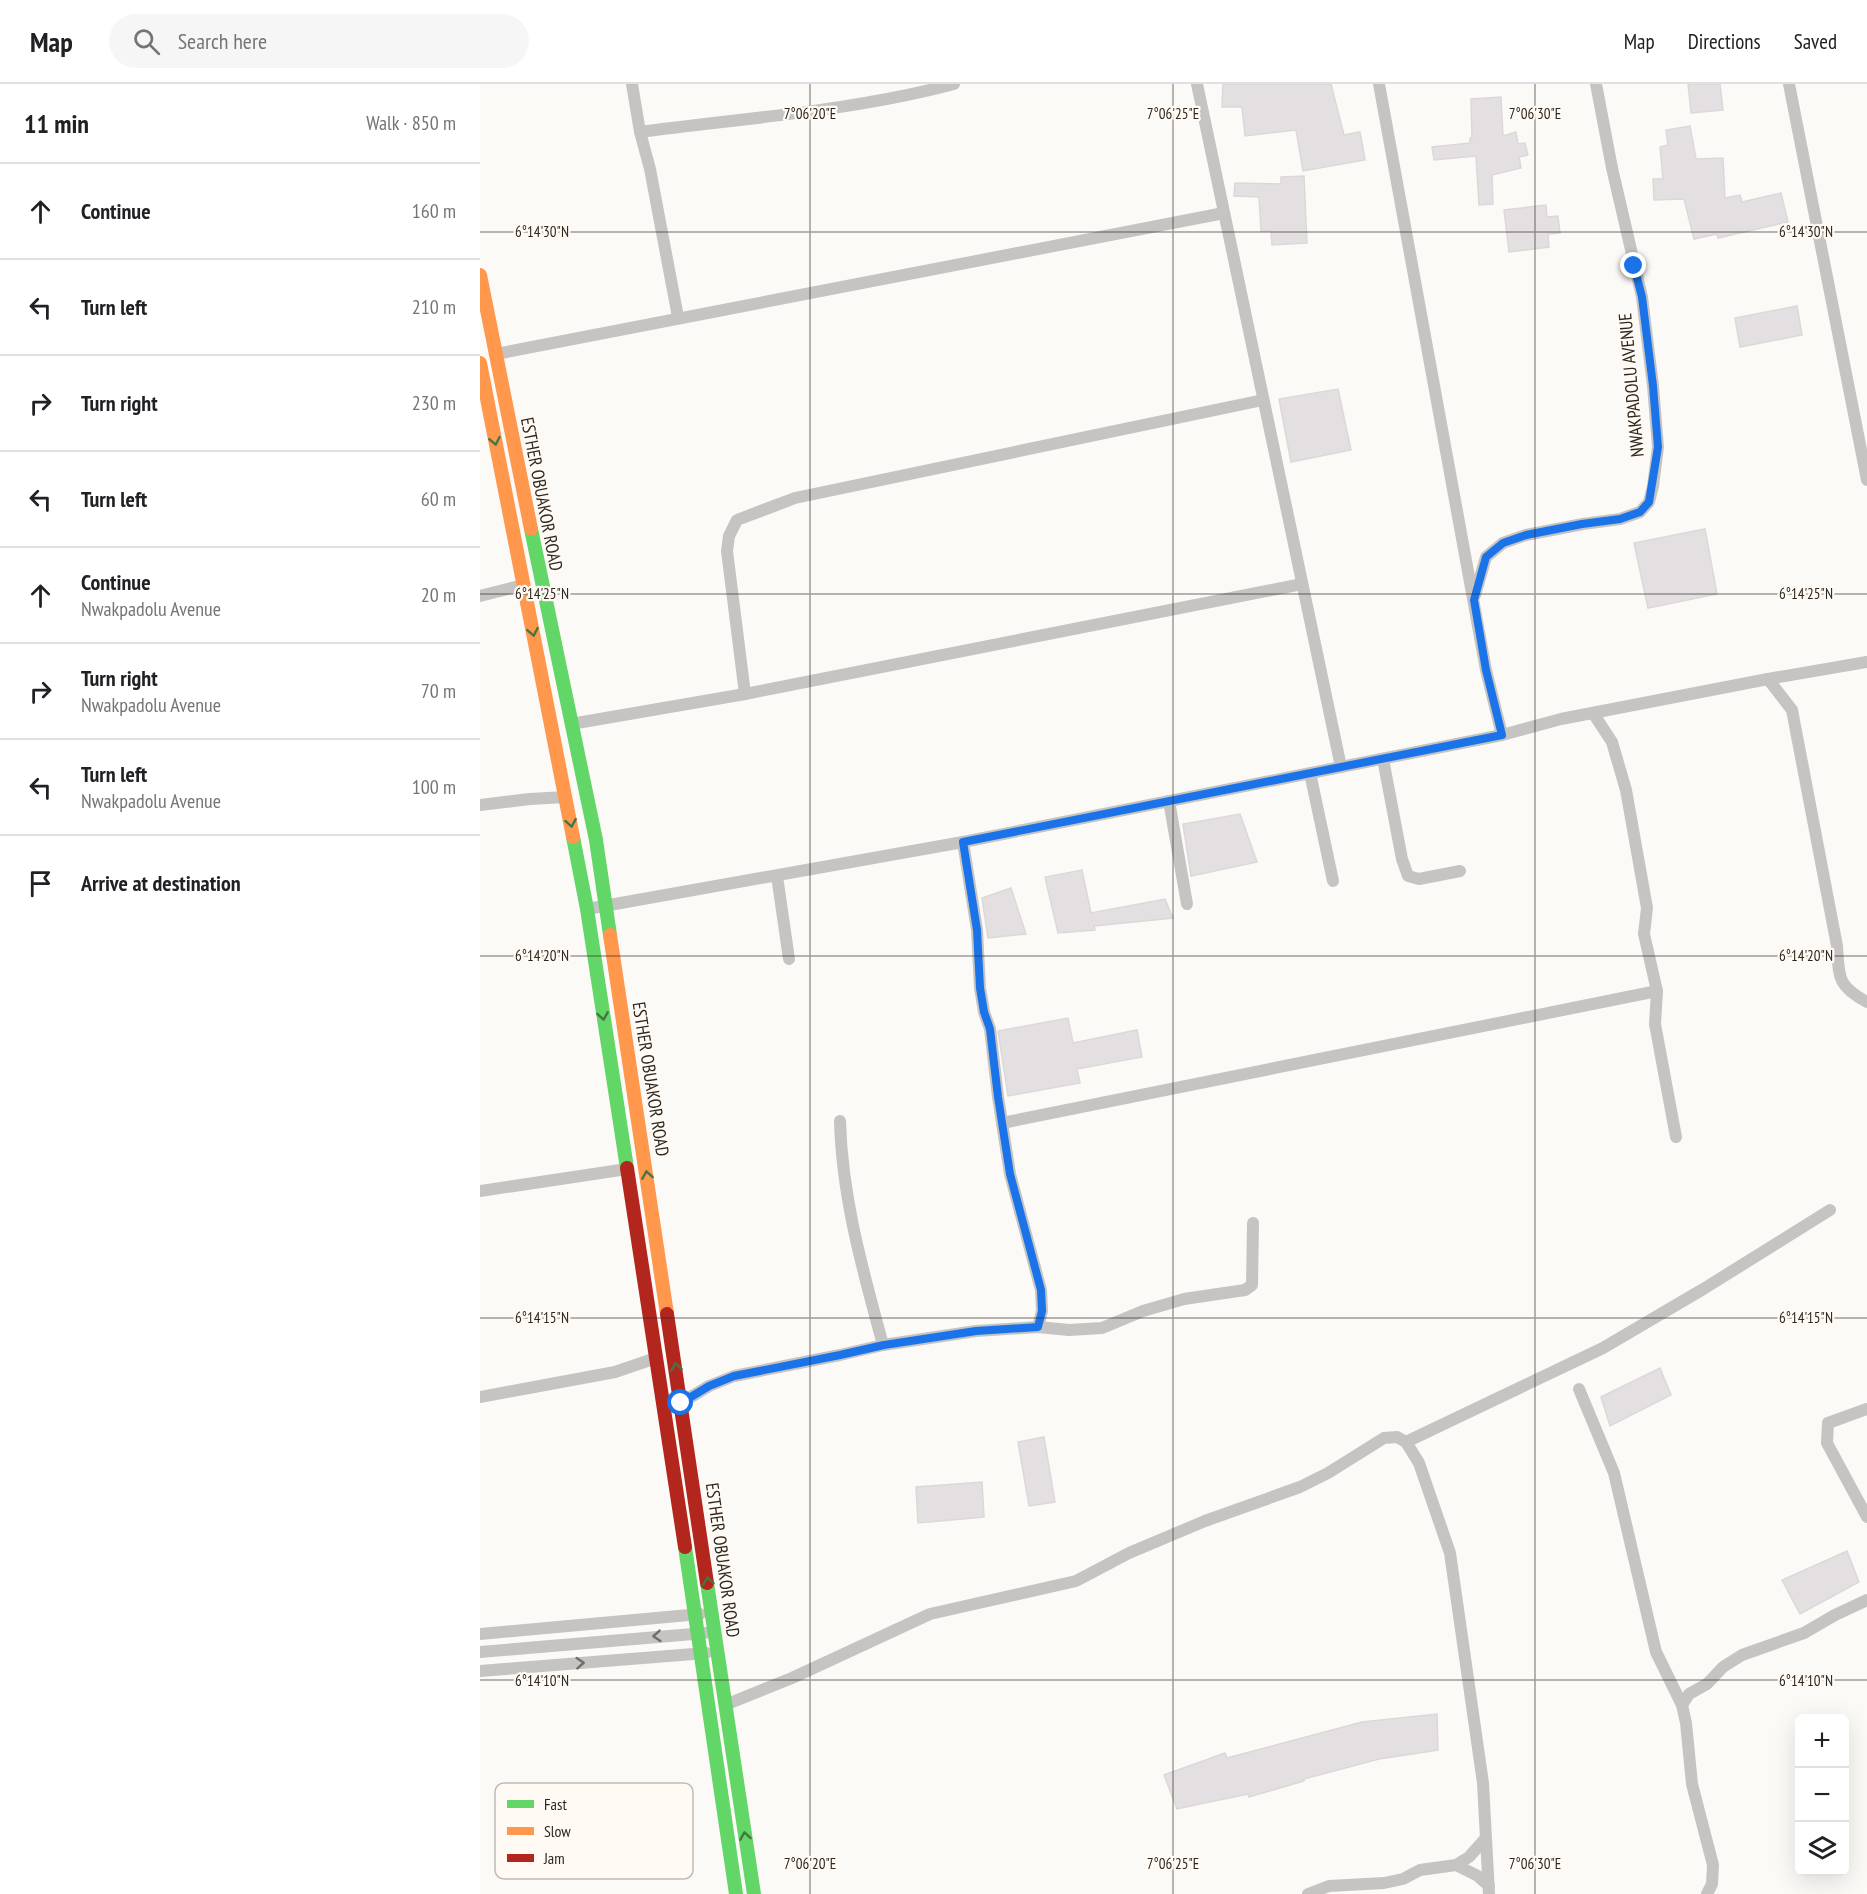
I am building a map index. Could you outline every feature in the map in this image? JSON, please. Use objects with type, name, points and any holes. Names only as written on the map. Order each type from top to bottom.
[{"type":"street","points":[[632,84],[678,317]]},
{"type":"street","points":[[640,132],[855,104],[917,94],[954,84]]},
{"type":"street","points":[[1197,84],[1341,767]]},
{"type":"street","points":[[1379,84],[1486,670],[1502,735]]},
{"type":"street","name":"NWAKPADOLU AVENUE","points":[[1474,600],[1486,557],[1503,543],[1549,531],[1620,519],[1640,512],[1649,502],[1658,447],[1647,335],[1642,297],[1612,168],[1596,84]]},
{"type":"street","points":[[1789,84],[1867,480]]},
{"type":"street","points":[[496,354],[1224,213]]},
{"type":"street","name":"ESTHER OBUAKOR ROAD","points":[[480,275],[596,840],[754,1894]]},
{"type":"street","name":"ESTHER OBUAKOR ROAD","points":[[480,363],[587,909],[698,1633],[735,1894]]},
{"type":"street","points":[[745,694],[727,551],[729,536],[737,520],[795,498],[1263,400]]},
{"type":"street","points":[[571,724],[745,694],[1302,584]]},
{"type":"street","points":[[480,596],[523,585]]},
{"type":"street","points":[[587,909],[963,842],[1502,735],[1561,719],[1768,678],[1867,662]]},
{"type":"street","points":[[1768,678],[1792,710],[1835,936],[1839,979],[1852,994],[1867,1002]]},
{"type":"street","points":[[1593,713],[1612,742],[1626,790],[1647,908],[1644,934],[1657,991],[1655,1024],[1676,1137]]},
{"type":"street","points":[[1383,759],[1402,860],[1408,876],[1419,879],[1460,872]]},
{"type":"street","points":[[1310,773],[1333,881]]},
{"type":"street","points":[[480,805],[566,797]]},
{"type":"street","points":[[1169,801],[1187,904]]},
{"type":"street","points":[[963,842],[977,930],[980,988],[984,1012],[990,1029],[1010,1174],[1041,1290],[1042,1311],[1038,1327]]},
{"type":"street","points":[[777,876],[789,959]]},
{"type":"street","points":[[1002,1123],[1657,991]]},
{"type":"street","points":[[840,1121],[843,1174],[856,1244],[884,1345]]},
{"type":"street","points":[[480,1191],[627,1168]]},
{"type":"street","points":[[1406,1442],[1604,1348],[1706,1288],[1830,1210]]},
{"type":"street","points":[[681,1403],[709,1386],[734,1376],[884,1345],[976,1331],[1038,1327],[1069,1330],[1102,1328],[1143,1311],[1184,1299],[1245,1290],[1252,1285],[1253,1223]]},
{"type":"street","points":[[480,1397],[615,1372],[656,1358]]},
{"type":"street","points":[[1579,1389],[1614,1473],[1656,1653],[1682,1705],[1692,1784],[1713,1865],[1712,1884],[1707,1894]]},
{"type":"street","points":[[1867,1409],[1828,1423],[1827,1443],[1867,1517]]},
{"type":"street","points":[[725,1705],[792,1678],[930,1614],[1076,1581],[1129,1553],[1205,1521],[1300,1487],[1328,1473],[1384,1438],[1397,1437],[1406,1442],[1419,1463],[1450,1553],[1483,1783],[1489,1890]]},
{"type":"street","points":[[1682,1705],[1689,1694],[1707,1684],[1723,1667],[1742,1655],[1804,1633],[1867,1600]]},
{"type":"street","points":[[480,1634],[713,1612]]},
{"type":"street","points":[[480,1652],[715,1632]]},
{"type":"street","points":[[480,1671],[718,1652]]},
{"type":"street","points":[[1308,1894],[1329,1886],[1384,1883],[1403,1879],[1420,1870],[1456,1865],[1468,1857],[1485,1839]]},
{"type":"street","points":[[1456,1865],[1478,1876],[1489,1890]]},
{"type":"building","points":[[1223,84],[1331,84],[1344,135],[1360,132],[1365,160],[1303,171],[1296,130],[1245,136],[1242,107],[1222,107]]},
{"type":"building","points":[[1688,84],[1720,84],[1723,110],[1691,113]]},
{"type":"building","points":[[1501,97],[1503,136],[1516,132],[1518,144],[1525,143],[1528,155],[1519,157],[1521,168],[1492,175],[1493,204],[1479,205],[1476,156],[1434,160],[1432,147],[1470,143],[1470,138],[1472,138],[1471,99]]},
{"type":"building","points":[[1690,126],[1696,159],[1723,158],[1725,198],[1740,195],[1742,202],[1781,193],[1788,222],[1718,238],[1717,234],[1694,239],[1684,199],[1654,200],[1653,179],[1663,179],[1660,147],[1668,145],[1666,130]]},
{"type":"building","points":[[1304,176],[1307,243],[1272,245],[1271,231],[1261,231],[1259,197],[1234,196],[1235,183],[1281,184],[1281,177]]},
{"type":"building","points":[[1546,205],[1547,217],[1558,216],[1560,233],[1548,234],[1549,247],[1509,252],[1504,210]]},
{"type":"building","points":[[1797,306],[1802,335],[1740,347],[1735,318]]},
{"type":"building","points":[[1338,389],[1351,450],[1291,462],[1279,399]]},
{"type":"building","points":[[1705,529],[1717,594],[1648,608],[1634,543]]},
{"type":"building","points":[[1240,814],[1257,862],[1191,876],[1183,824]]},
{"type":"building","points":[[1082,870],[1091,913],[1165,899],[1173,918],[1094,926],[1095,930],[1058,933],[1045,877]]},
{"type":"building","points":[[1011,888],[1026,934],[988,938],[982,898]]},
{"type":"building","points":[[1068,1018],[1073,1043],[1137,1030],[1142,1057],[1077,1069],[1080,1083],[1008,1096],[998,1031]]},
{"type":"building","points":[[1660,1368],[1671,1395],[1610,1426],[1601,1397]]},
{"type":"building","points":[[1044,1437],[1055,1502],[1029,1506],[1018,1442]]},
{"type":"building","points":[[982,1482],[984,1517],[918,1523],[916,1487]]},
{"type":"building","points":[[1847,1551],[1859,1582],[1800,1614],[1782,1580]]},
{"type":"building","points":[[1437,1714],[1438,1750],[1379,1759],[1304,1779],[1304,1781],[1249,1797],[1248,1794],[1177,1809],[1164,1775],[1225,1753],[1227,1758],[1362,1722]]},
{"type":"traffic: fast","points":[[531,529],[596,840],[610,935]]},
{"type":"traffic: fast","points":[[573,837],[587,909],[627,1168]]},
{"type":"traffic: fast","points":[[685,1547],[736,1894]]},
{"type":"traffic: fast","points":[[707,1583],[754,1894]]},
{"type":"traffic: slow","points":[[480,275],[531,529]]},
{"type":"traffic: slow","points":[[480,363],[573,837]]},
{"type":"traffic: slow","points":[[610,935],[667,1314]]},
{"type":"traffic: jam","points":[[627,1168],[685,1547]]},
{"type":"traffic: jam","points":[[667,1314],[707,1583]]},
{"type":"route","points":[[681,1403],[709,1386],[734,1376],[784,1365],[884,1345],[976,1331],[1038,1327],[1042,1311],[1041,1290],[1010,1174],[990,1029],[984,1012],[980,988],[977,965],[977,930],[963,842],[1502,735],[1486,670],[1474,600],[1486,557],[1503,543],[1526,535],[1620,519],[1640,512],[1649,502],[1658,447],[1642,297],[1634,266]]}]
